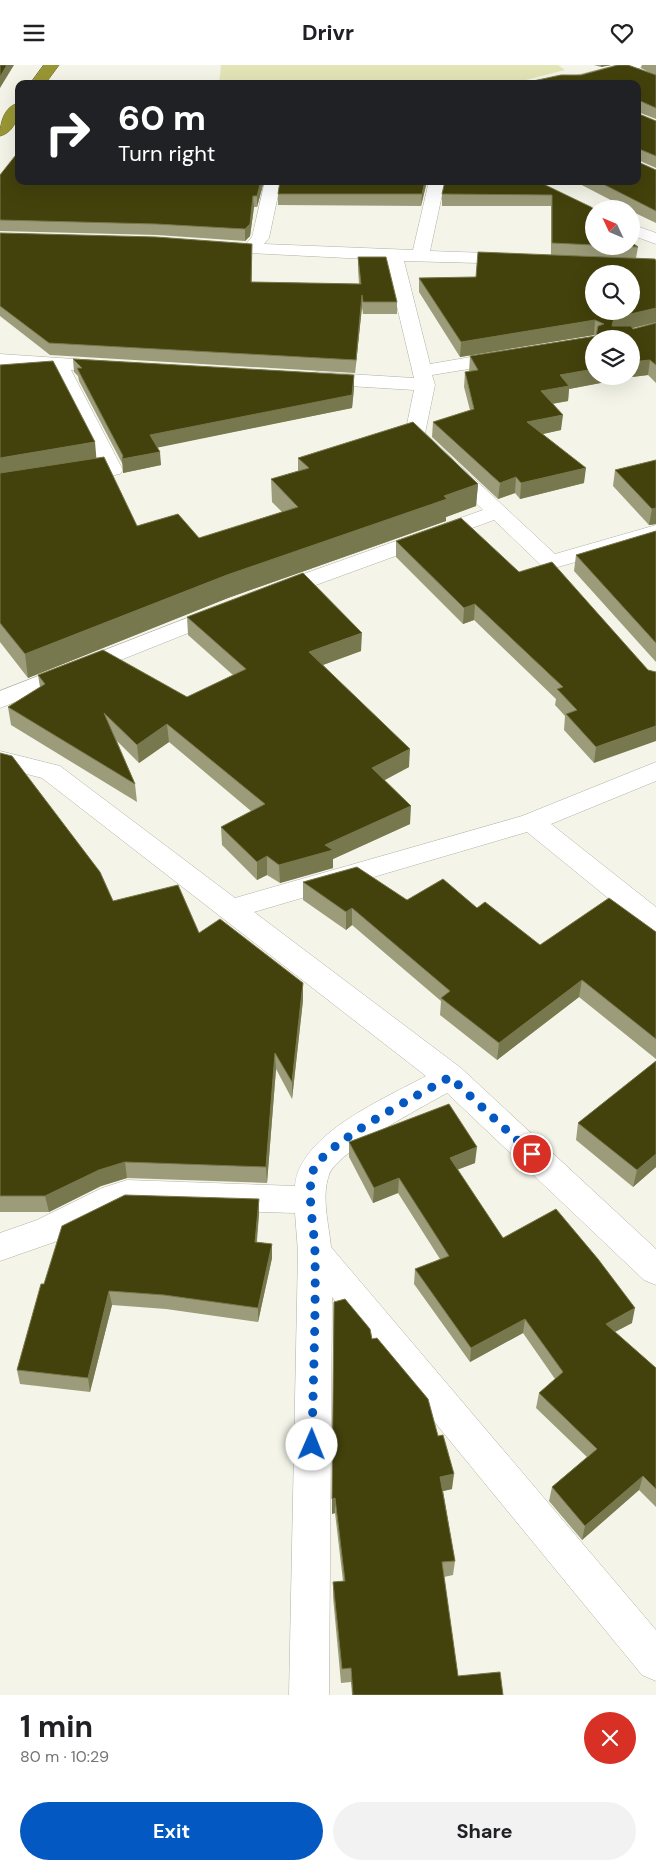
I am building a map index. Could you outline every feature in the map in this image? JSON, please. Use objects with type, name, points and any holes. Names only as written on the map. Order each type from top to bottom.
[{"type":"highway","points":[[40,80],[52,65]]},
{"type":"highway","points":[[0,131],[15,112]]},
{"type":"street","points":[[579,80],[633,69]]},
{"type":"street","points":[[251,249],[260,238],[272,185]]},
{"type":"street","points":[[420,255],[436,185]]},
{"type":"street","points":[[640,233],[656,239]]},
{"type":"street","points":[[223,247],[531,259]]},
{"type":"street","points":[[394,255],[423,378],[415,434],[557,570],[656,532]]},
{"type":"street","points":[[300,377],[423,378],[527,354]]},
{"type":"street","points":[[0,360],[126,367]]},
{"type":"street","points":[[0,489],[113,470],[58,363]]},
{"type":"street","points":[[0,700],[251,600],[497,512]]},
{"type":"street","points":[[0,759],[51,772],[450,1077],[656,1270]]},
{"type":"street","points":[[231,909],[531,822],[656,771]]},
{"type":"street","points":[[531,822],[656,922]]},
{"type":"street","points":[[309,1695],[315,1252],[311,1200],[314,1171],[326,1155],[347,1138],[450,1077]]},
{"type":"street","points":[[0,1247],[35,1236],[80,1216],[113,1197],[127,1194],[311,1200]]},
{"type":"street","points":[[315,1252],[656,1661]]},
{"type":"green space","points":[[221,65],[558,65],[565,70],[526,80],[219,80]]},
{"type":"building","points":[[0,65],[7,65],[0,77]]},
{"type":"building","points":[[618,65],[628,65],[656,75],[656,108],[641,101],[641,80],[538,80],[561,75],[581,75]]},
{"type":"building","points":[[641,115],[656,121],[656,156],[641,150]]},
{"type":"building","points":[[15,156],[15,185],[260,185],[257,196],[253,196],[250,224],[245,229],[156,224],[0,220],[0,175]]},
{"type":"building","points":[[641,163],[656,170],[656,211],[640,203],[640,200],[634,200],[605,185],[641,185]]},
{"type":"building","points":[[279,185],[424,185],[422,194],[278,194]]},
{"type":"building","points":[[444,185],[545,185],[585,204],[585,245],[552,243],[552,195],[442,194]]},
{"type":"building","points":[[0,233],[156,237],[252,244],[251,282],[361,284],[358,257],[386,257],[397,302],[363,302],[362,295],[356,360],[49,343],[0,306]]},
{"type":"building","points":[[478,252],[655,259],[656,308],[640,312],[640,265],[585,265],[585,320],[595,320],[461,342],[419,278],[476,277]]},
{"type":"building","points":[[595,320],[614,320],[612,326],[631,326],[633,329],[656,323],[656,365],[650,360],[640,361],[640,330],[597,330],[598,326],[604,324]]},
{"type":"building","points":[[585,338],[585,371],[560,375],[569,386],[541,391],[563,415],[527,422],[586,468],[521,483],[516,477],[500,483],[433,422],[474,409],[465,372],[478,370],[470,356]]},
{"type":"building","points":[[73,359],[354,375],[352,395],[150,435],[160,452],[122,459],[123,456],[77,368],[82,368]]},
{"type":"building","points":[[53,361],[95,442],[0,458],[0,365]]},
{"type":"building","points":[[413,422],[478,484],[444,496],[447,499],[227,575],[25,654],[0,623],[0,473],[104,457],[137,526],[178,514],[199,538],[298,507],[271,479],[309,468],[298,458]]},
{"type":"building","points":[[656,460],[656,508],[652,509],[615,470]]},
{"type":"building","points":[[461,518],[519,572],[552,562],[648,670],[656,672],[656,726],[596,747],[566,714],[577,710],[557,689],[563,687],[475,604],[464,608],[396,541]]},
{"type":"building","points":[[656,531],[656,643],[576,555]]},
{"type":"building","points":[[303,573],[362,633],[309,652],[410,749],[372,768],[411,806],[325,845],[333,850],[279,865],[267,856],[257,862],[221,827],[265,804],[167,724],[137,745],[104,713],[135,784],[8,707],[45,684],[38,675],[103,650],[187,697],[246,669],[187,617]]},
{"type":"building","points":[[0,753],[12,756],[100,872],[113,901],[178,885],[199,933],[220,919],[303,983],[292,1082],[275,1053],[266,1167],[125,1162],[99,1170],[45,1196],[0,1196]]},
{"type":"building","points":[[357,867],[407,900],[443,879],[477,908],[485,902],[540,945],[609,898],[656,932],[656,1039],[582,980],[499,1043],[441,998],[450,991],[352,908],[346,912],[303,882]]},
{"type":"building","points":[[656,1061],[656,1154],[637,1170],[578,1123]]},
{"type":"building","points":[[449,1104],[477,1147],[450,1158],[503,1238],[556,1209],[598,1259],[635,1308],[606,1324],[656,1368],[656,1489],[643,1476],[585,1526],[552,1487],[597,1449],[539,1393],[563,1372],[525,1319],[471,1348],[415,1269],[449,1256],[399,1178],[374,1188],[349,1142]]},
{"type":"building","points":[[125,1195],[259,1199],[255,1242],[272,1244],[258,1308],[164,1295],[109,1291],[88,1378],[17,1370],[41,1284],[44,1284],[62,1226]]},
{"type":"building","points":[[345,1299],[370,1329],[372,1339],[377,1338],[428,1399],[438,1436],[443,1435],[454,1474],[440,1477],[455,1561],[442,1562],[458,1676],[500,1672],[503,1695],[353,1695],[351,1668],[342,1669],[333,1582],[345,1581],[335,1498],[332,1499],[334,1302]]},
{"type":"route","points":[[312,1445],[315,1252],[311,1200],[314,1171],[326,1155],[347,1138],[450,1077],[532,1154]]}]
